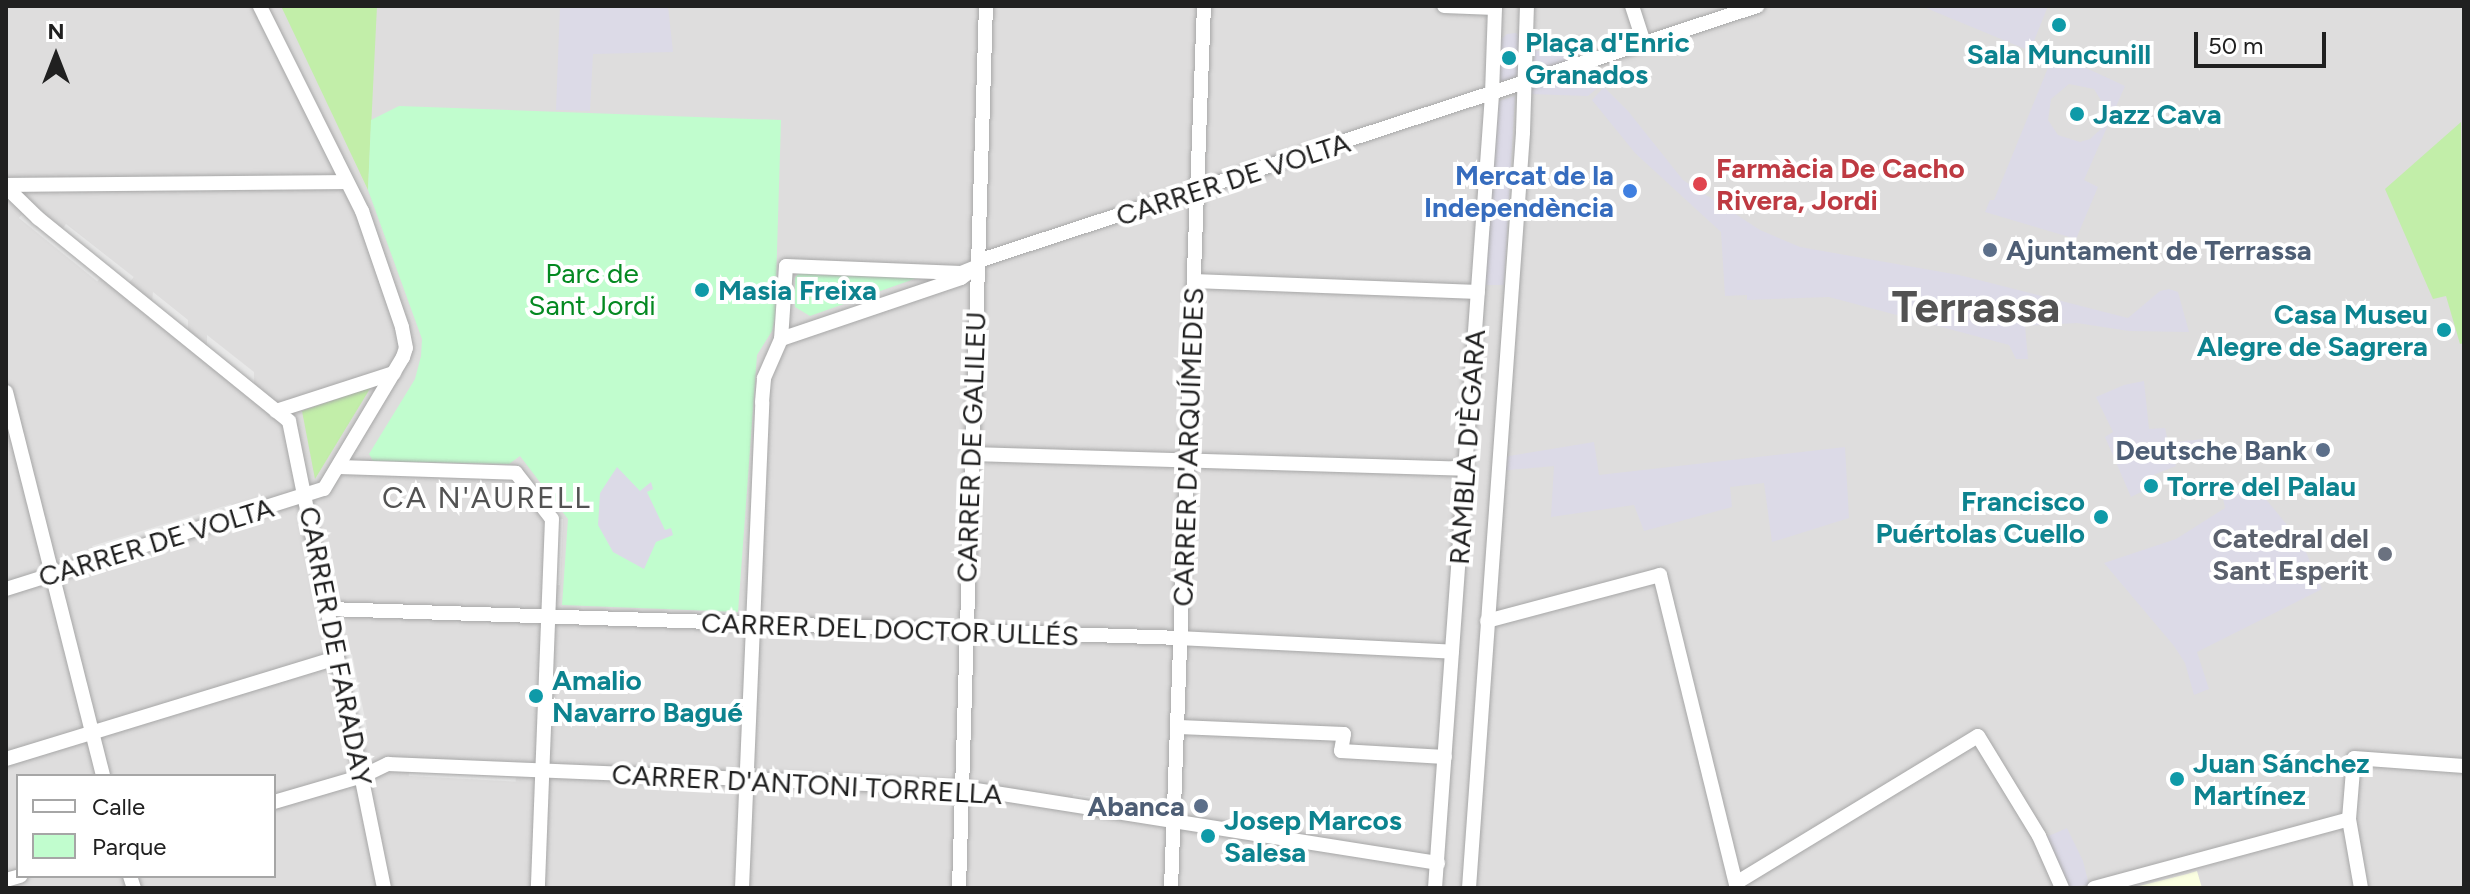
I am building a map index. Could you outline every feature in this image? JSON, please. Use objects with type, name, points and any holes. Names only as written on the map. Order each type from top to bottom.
[{"type":"street","points":[[260,6],[362,211],[402,327],[406,348],[339,467],[324,489],[307,496]]},
{"type":"street","name":"CARRER DE GALILEU","points":[[959,888],[986,6]]},
{"type":"street","name":"CARRER D'ARQUÍMEDES","points":[[1171,888],[1204,6]]},
{"type":"street","points":[[1444,6],[1495,7]]},
{"type":"street","name":"RAMBLA D'ÈGARA","points":[[1469,888],[1525,83],[1527,6]]},
{"type":"street","points":[[1632,6],[1644,42]]},
{"type":"street","points":[[1525,83],[1757,6]]},
{"type":"street","name":"RAMBLA D'ÈGARA","points":[[1435,888],[1492,94],[1495,7]]},
{"type":"street","name":"CARRER DE VOLTA","points":[[781,339],[961,278],[981,260],[1525,83]]},
{"type":"street","points":[[6,186],[345,182]]},
{"type":"street","points":[[6,186],[38,218],[276,411],[394,373]]},
{"type":"street","points":[[742,888],[764,378],[781,339],[786,266],[961,273],[976,267]]},
{"type":"street","points":[[1194,281],[1478,292]]},
{"type":"street","points":[[6,392],[102,774]]},
{"type":"street","name":"CARRER DE FARADAY","points":[[276,411],[289,421],[307,496],[384,888]]},
{"type":"street","points":[[970,454],[1466,469]]},
{"type":"street","points":[[339,467],[516,473],[552,519],[538,888]]},
{"type":"street","name":"CARRER DE VOLTA","points":[[6,589],[307,496]]},
{"type":"street","points":[[1487,621],[1660,575],[1736,886],[1978,736],[2039,836],[2062,888]]},
{"type":"street","name":"CARRER DEL DOCTOR ULLÉS","points":[[329,609],[1180,638],[1452,652]]},
{"type":"street","points":[[6,759],[337,658]]},
{"type":"street","points":[[1179,727],[1344,734],[1341,751],[1445,757]]},
{"type":"street","points":[[2361,888],[2349,819],[2354,758],[2464,766]]},
{"type":"street","name":"CARRER D'ANTONI TORRELLA","points":[[276,801],[363,776],[388,764],[964,788],[1438,863]]},
{"type":"street","points":[[2094,888],[2349,819]]},
{"type":"shaded area","points":[[6,6],[2464,6],[2464,888],[6,888]]},
{"type":"shaded area","points":[[560,6],[668,6],[673,52],[593,54],[590,111],[556,110]]},
{"type":"shaded area","points":[[1921,6],[2048,6],[2030,51]]},
{"type":"shaded area","name":"Plaça d'Enric Granados","points":[[1516,33],[1521,37],[1519,77],[1496,82],[1500,40],[1507,34]]},
{"type":"shaded area","name":"Plaça d'Enric Granados","points":[[1534,50],[1588,61],[1601,85],[1588,96],[1529,94]]},
{"type":"shaded area","points":[[2054,53],[2125,86],[2084,180],[2098,187],[2076,239],[1985,212],[1990,200],[1994,200]],"holes":[[[2069,84],[2094,89],[2105,107],[2102,128],[2090,139],[2080,142],[2058,135],[2048,120],[2051,99]]]},
{"type":"shaded area","points":[[1604,87],[1628,111],[1683,180],[1760,230],[1800,247],[1959,275],[2128,318],[2160,291],[2169,289],[2178,292],[2189,332],[2129,331],[2077,323],[2025,326],[2028,359],[2016,359],[2009,345],[1829,297],[1747,300],[1747,295],[1725,296],[1721,232],[1635,153],[1592,100]]},
{"type":"shaded area","points":[[1515,96],[1504,285],[1485,285],[1499,101]]},
{"type":"shaded area","points":[[22,214],[100,278],[97,281],[19,218]]},
{"type":"shaded area","points":[[66,224],[134,277],[127,286],[59,233]]},
{"type":"shaded area","points":[[153,292],[188,320],[188,331],[152,302]]},
{"type":"shaded area","points":[[207,335],[254,372],[254,383],[207,347]]},
{"type":"shaded area","points":[[2144,381],[2149,429],[2165,428],[2168,443],[2212,438],[2215,446],[2173,458],[2176,466],[2146,478],[2141,485],[2143,491],[2131,497],[2105,437],[2113,432],[2096,397],[2124,385]]},
{"type":"shaded area","points":[[1594,442],[1599,475],[1845,447],[1849,518],[1772,542],[1764,483],[1730,487],[1732,507],[1644,531],[1634,505],[1551,517],[1554,466],[1497,471],[1497,458]]},
{"type":"shaded area","points":[[617,467],[640,491],[651,482],[653,489],[647,492],[665,530],[671,528],[673,535],[656,542],[644,569],[613,552],[598,525],[600,493]]},
{"type":"shaded area","points":[[2255,486],[2302,543],[2322,589],[2197,652],[2209,689],[2194,695],[2185,663],[2174,646],[2104,563],[2176,539],[2225,508],[2223,498]]},
{"type":"shaded area","points":[[231,504],[237,512],[97,556],[92,546]]},
{"type":"shaded area","points":[[556,519],[563,519],[560,585],[554,585]]},
{"type":"shaded area","points":[[352,654],[367,729],[360,731],[346,655]]},
{"type":"shaded area","points":[[409,772],[516,778],[516,782],[409,776]]},
{"type":"shaded area","points":[[1073,794],[1156,806],[1155,812],[1072,800]]},
{"type":"shaded area","points":[[2067,828],[2083,861],[2089,885],[2065,887],[2044,838]]},
{"type":"shaded area","points":[[2197,871],[2202,888],[2131,888],[2187,874]]},
{"type":"green space","points":[[281,6],[377,6],[368,190],[335,120]]},
{"type":"green space","name":"Parc de Sant Jordi","points":[[399,106],[781,120],[775,317],[772,331],[757,355],[738,612],[562,605],[568,519],[520,456],[509,464],[373,461],[369,454],[415,379],[421,356],[422,339],[368,190],[371,120]]},
{"type":"green space","points":[[2461,122],[2464,343],[2460,344],[2446,296],[2433,299],[2385,189]]},
{"type":"green space","points":[[799,272],[917,278],[810,316],[795,307],[795,278]]},
{"type":"green space","points":[[371,387],[315,479],[302,411]]},
{"type":"place","name":"Sala Muncunill","points":[[2059,25]]},
{"type":"place","name":"Plaça d'Enric Granados","points":[[1509,58]]},
{"type":"place","name":"Jazz Cava","points":[[2077,114]]},
{"type":"place","name":"Farmàcia De Cacho Rivera, Jordi","points":[[1700,184]]},
{"type":"place","name":"Mercat de la Independència","points":[[1630,191]]},
{"type":"place","name":"Ajuntament de Terrassa","points":[[1990,250]]},
{"type":"place","name":"Masia Freixa","points":[[702,290]]},
{"type":"place","name":"Casa Museu Alegre de Sagrera","points":[[2444,330]]},
{"type":"place","name":"Deutsche Bank","points":[[2323,450]]},
{"type":"place","name":"Torre del Palau","points":[[2151,486]]},
{"type":"place","name":"Francisco Puértolas Cuello","points":[[2101,517]]},
{"type":"place","name":"Catedral del Sant Esperit","points":[[2385,554]]},
{"type":"place","name":"Amalio Navarro Bagué","points":[[536,696]]},
{"type":"place","name":"Juan Sánchez Martínez","points":[[2177,779]]},
{"type":"place","name":"Abanca","points":[[1201,806]]},
{"type":"place","name":"Josep Marcos Salesa","points":[[1208,836]]},
{"type":"district","name":"Terrassa","points":[[1976,307]]},
{"type":"district","name":"CA N'AURELL","points":[[487,498]]}]
